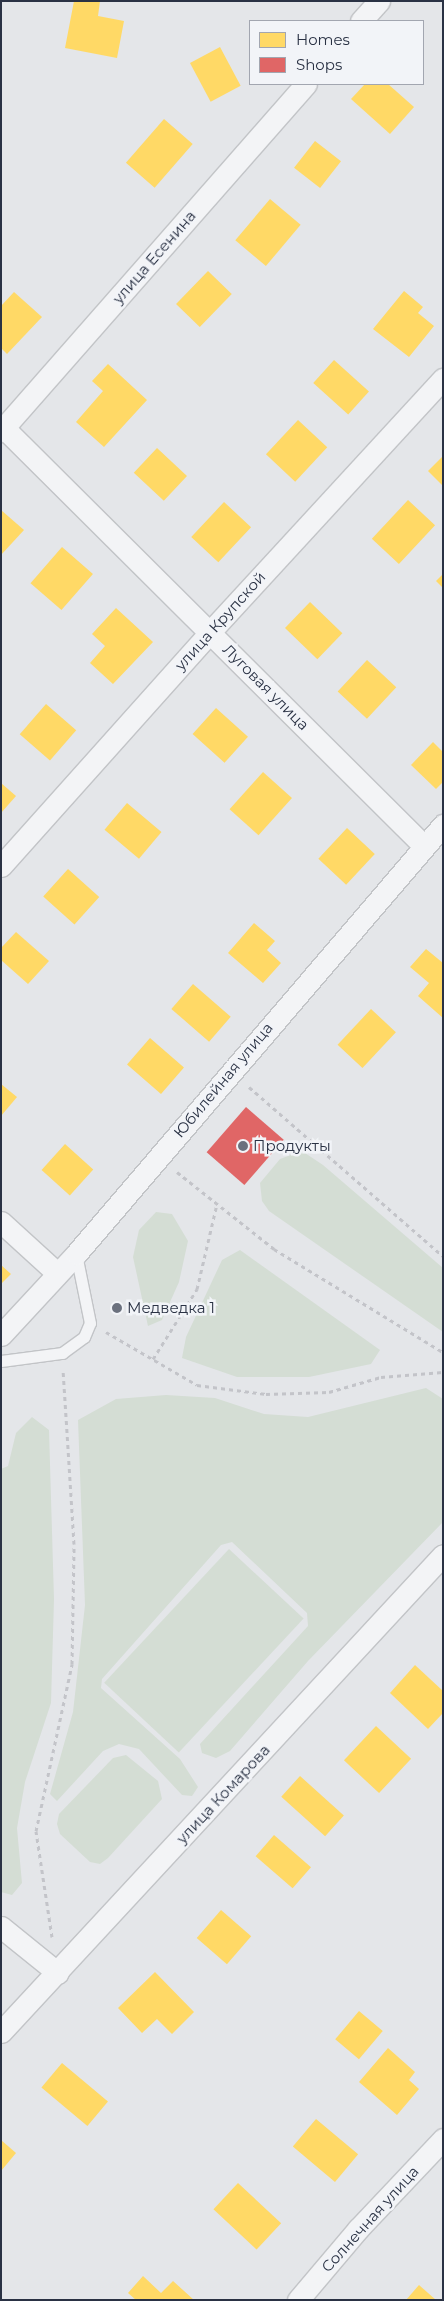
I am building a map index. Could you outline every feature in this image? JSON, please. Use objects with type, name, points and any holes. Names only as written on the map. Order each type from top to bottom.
[{"type":"street","points":[[362,20],[379,1]]},
{"type":"street","name":"улица Есенина","points":[[2,428],[305,85]]},
{"type":"street","name":"улица Крупской","points":[[1,866],[210,632],[443,379]]},
{"type":"street","name":"Луговая улица","points":[[2,428],[423,845]]},
{"type":"street","name":"Юбилейная улица","points":[[1,1335],[76,1254],[423,845],[443,825]]},
{"type":"street","points":[[1,1222],[57,1274]]},
{"type":"street","name":"улица Комарова","points":[[1,2032],[58,1973],[443,1555]]},
{"type":"street","points":[[1,1927],[58,1973]]},
{"type":"street","name":"Солнечная улица","points":[[298,2300],[358,2229],[443,2139]]},
{"type":"lane","points":[[1,1361],[62,1353],[84,1337],[90,1323],[76,1254]]},
{"type":"path","points":[[230,1071],[443,1256]]},
{"type":"path","points":[[158,1157],[274,1249],[443,1352]]},
{"type":"path","points":[[153,1359],[197,1288],[218,1204]]},
{"type":"path","points":[[90,1323],[197,1385],[266,1394],[329,1392],[381,1377],[443,1372]]},
{"type":"path","points":[[58,1973],[36,1831],[72,1664],[74,1544],[62,1353]]},
{"type":"shaded area","points":[[302,1151],[323,1165],[443,1268],[443,1332],[269,1211],[262,1201],[260,1183],[280,1159]]},
{"type":"shaded area","points":[[156,1212],[172,1214],[188,1241],[179,1282],[162,1320],[148,1326],[133,1257],[139,1230]]},
{"type":"shaded area","points":[[240,1250],[380,1350],[371,1364],[309,1377],[237,1377],[182,1358],[186,1337],[222,1260]]},
{"type":"shaded area","points":[[426,1388],[443,1399],[443,1522],[308,1661],[230,1751],[216,1758],[202,1753],[200,1744],[308,1626],[307,1613],[232,1542],[221,1545],[102,1679],[101,1688],[180,1759],[198,1787],[192,1796],[182,1795],[139,1749],[119,1744],[103,1751],[57,1801],[50,1794],[73,1712],[85,1605],[78,1420],[116,1399],[166,1395],[215,1398],[264,1414],[308,1417]]},
{"type":"shaded area","points":[[32,1417],[49,1430],[54,1599],[51,1703],[25,1782],[17,1828],[22,1883],[12,1895],[1,1892],[1,1469],[8,1466],[16,1433]]},
{"type":"shaded area","points":[[229,1549],[304,1619],[179,1752],[104,1683]]},
{"type":"shaded area","points":[[126,1755],[158,1781],[162,1799],[108,1858],[100,1864],[90,1862],[60,1834],[57,1824],[59,1814],[113,1758]]},
{"type":"building: Homes","points":[[74,1],[100,1],[98,16],[124,21],[117,58],[65,48]]},
{"type":"building: Homes","points":[[220,47],[241,86],[211,102],[190,63]]},
{"type":"building: Homes","points":[[364,85],[389,85],[414,107],[390,134],[351,99]]},
{"type":"building: Homes","points":[[164,119],[193,144],[155,188],[126,163]]},
{"type":"building: Homes","points":[[315,141],[341,161],[320,188],[294,168]]},
{"type":"building: Homes","points":[[270,199],[301,225],[266,266],[235,240]]},
{"type":"building: Homes","points":[[208,271],[232,294],[200,327],[176,304]]},
{"type":"building: Homes","points":[[404,291],[423,307],[418,313],[434,326],[409,357],[373,329]]},
{"type":"building: Homes","points":[[14,292],[42,317],[7,354],[1,348],[1,306]]},
{"type":"building: Homes","points":[[334,360],[369,391],[348,414],[313,383]]},
{"type":"building: Homes","points":[[108,364],[147,400],[104,447],[76,422],[103,391],[92,381]]},
{"type":"building: Homes","points":[[298,420],[327,447],[295,482],[266,454]]},
{"type":"building: Homes","points":[[157,448],[187,476],[164,501],[134,473]]},
{"type":"building: Homes","points":[[443,456],[443,486],[428,471]]},
{"type":"building: Homes","points":[[408,500],[435,525],[399,564],[372,539]]},
{"type":"building: Homes","points":[[224,502],[251,527],[218,562],[191,537]]},
{"type":"building: Homes","points":[[1,510],[24,530],[1,555]]},
{"type":"building: Homes","points":[[62,547],[93,574],[61,610],[31,583]]},
{"type":"building: Homes","points":[[443,574],[443,588],[436,581]]},
{"type":"building: Homes","points":[[310,602],[342,633],[317,659],[285,628]]},
{"type":"building: Homes","points":[[116,608],[153,642],[113,684],[90,663],[105,646],[92,634]]},
{"type":"building: Homes","points":[[367,660],[396,687],[367,719],[338,691]]},
{"type":"building: Homes","points":[[46,704],[76,730],[50,760],[20,734]]},
{"type":"building: Homes","points":[[216,708],[248,737],[225,763],[193,734]]},
{"type":"building: Homes","points":[[433,742],[443,752],[443,782],[436,789],[411,765]]},
{"type":"building: Homes","points":[[263,772],[292,798],[259,835],[230,809]]},
{"type":"building: Homes","points":[[1,783],[16,796],[1,813]]},
{"type":"building: Homes","points":[[127,803],[161,832],[139,859],[105,830]]},
{"type":"building: Homes","points":[[347,828],[375,854],[346,885],[318,859]]},
{"type":"building: Homes","points":[[68,869],[99,897],[74,925],[43,896]]},
{"type":"building: Homes","points":[[254,923],[275,941],[267,950],[281,963],[263,983],[228,953]]},
{"type":"building: Homes","points":[[16,932],[49,961],[28,984],[1,960],[1,948]]},
{"type":"building: Homes","points":[[426,949],[443,963],[443,1018],[418,996],[429,983],[410,967]]},
{"type":"building: Homes","points":[[193,984],[231,1017],[209,1042],[171,1009]]},
{"type":"building: Homes","points":[[371,1009],[396,1032],[362,1068],[338,1045]]},
{"type":"building: Homes","points":[[150,1038],[184,1068],[161,1094],[127,1064]]},
{"type":"building: Homes","points":[[1,1084],[17,1097],[1,1116]]},
{"type":"building: Homes","points":[[65,1144],[93,1169],[70,1195],[42,1170]]},
{"type":"building: Homes","points":[[1,1265],[11,1274],[1,1284]]},
{"type":"building: Homes","points":[[415,1665],[443,1691],[443,1713],[428,1729],[390,1693]]},
{"type":"building: Homes","points":[[376,1726],[411,1759],[379,1793],[344,1760]]},
{"type":"building: Homes","points":[[300,1776],[344,1815],[325,1836],[281,1797]]},
{"type":"building: Homes","points":[[274,1835],[311,1867],[293,1888],[256,1856]]},
{"type":"building: Homes","points":[[221,1910],[251,1936],[227,1964],[197,1938]]},
{"type":"building: Homes","points":[[155,1972],[194,2012],[172,2034],[157,2019],[142,2033],[118,2008]]},
{"type":"building: Homes","points":[[359,2011],[383,2031],[359,2059],[335,2039]]},
{"type":"building: Homes","points":[[388,2048],[415,2072],[409,2080],[419,2089],[397,2115],[359,2082]]},
{"type":"building: Homes","points":[[62,2063],[108,2102],[87,2126],[41,2088]]},
{"type":"building: Homes","points":[[316,2119],[358,2154],[335,2182],[293,2147]]},
{"type":"building: Homes","points":[[1,2140],[16,2153],[1,2171]]},
{"type":"building: Homes","points":[[238,2183],[281,2223],[257,2250],[213,2209]]},
{"type":"building: Homes","points":[[143,2276],[161,2293],[173,2281],[194,2300],[136,2300],[128,2293]]},
{"type":"building: Homes","points":[[419,2285],[436,2300],[406,2300]]},
{"type":"building: Shops","points":[[246,1107],[284,1140],[244,1185],[207,1152]]},
{"type":"place","name":"Продукты","points":[[243,1146]]},
{"type":"place","name":"Медведка 1","points":[[117,1308]]}]
